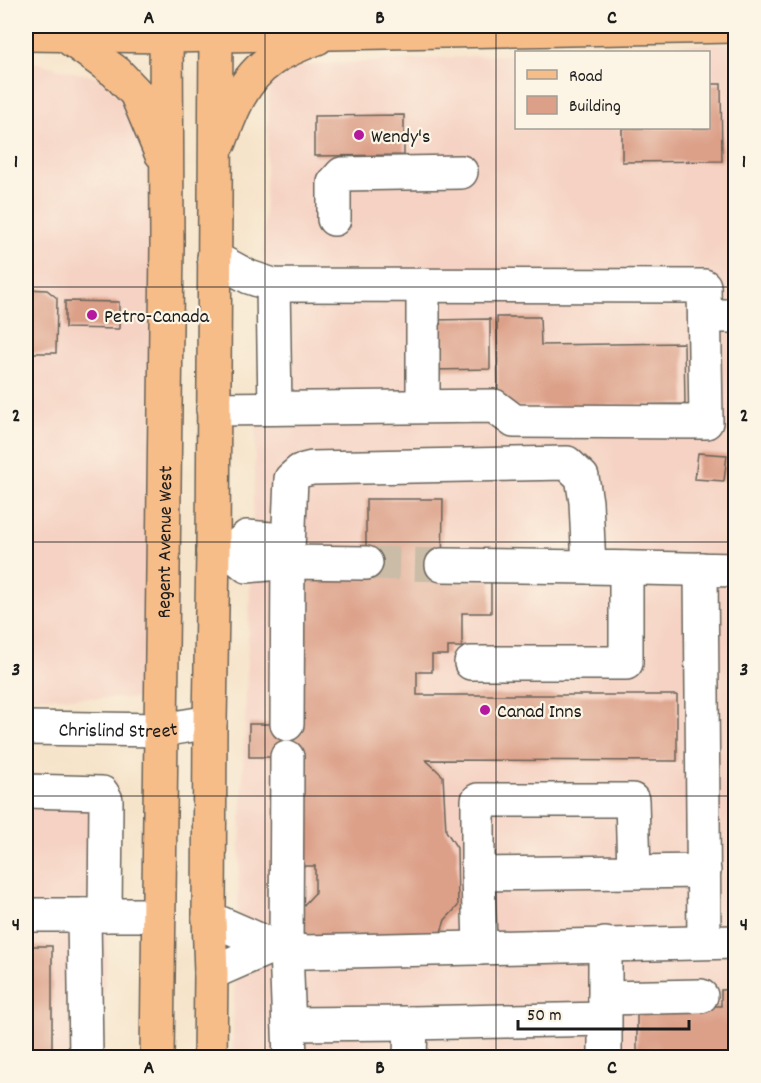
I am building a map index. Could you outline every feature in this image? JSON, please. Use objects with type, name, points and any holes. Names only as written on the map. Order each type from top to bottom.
[{"type":"main road","points":[[26,34],[65,35],[216,29],[330,33],[735,26]]},
{"type":"main road","points":[[690,27],[735,42]]},
{"type":"main road","points":[[210,1058],[210,722],[222,552],[213,409],[216,29]]},
{"type":"main road","name":"Regent Avenue West","points":[[157,1058],[168,168],[166,31]]},
{"type":"main road","points":[[214,157],[234,106],[254,75],[270,60],[330,33]]},
{"type":"main road","points":[[65,35],[116,72],[136,93],[168,168]]},
{"type":"main road","points":[[163,530],[222,552]]},
{"type":"street","points":[[334,219],[334,183],[342,174],[461,172]]},
{"type":"street","points":[[213,409],[494,406],[514,421],[706,422],[720,316],[704,286],[273,285],[249,278],[214,258]]},
{"type":"street","points":[[273,285],[275,408]]},
{"type":"street","points":[[423,285],[423,406]]},
{"type":"street","points":[[287,724],[285,554],[291,479],[300,471],[312,468],[567,463],[582,477],[586,502],[589,567]]},
{"type":"street","points":[[222,552],[247,566],[268,564],[285,554],[366,563]]},
{"type":"street","points":[[442,565],[735,570]]},
{"type":"street","points":[[471,663],[626,663],[626,568]]},
{"type":"street","points":[[209,918],[280,947],[305,952],[720,942],[704,871],[701,569]]},
{"type":"street","name":"Chrislind Street","points":[[26,728],[162,730],[210,722]]},
{"type":"street","points":[[287,757],[280,947],[289,1024],[290,1058]]},
{"type":"street","points":[[26,791],[102,793],[106,800],[94,915],[86,1058]]},
{"type":"street","points":[[480,948],[478,800],[632,800],[634,872]]},
{"type":"street","points":[[478,874],[704,871]]},
{"type":"street","points":[[26,915],[159,915]]},
{"type":"street","points":[[605,944],[605,1058]]},
{"type":"street","points":[[211,973],[280,947]]},
{"type":"street","points":[[289,1024],[411,1023],[605,1008],[701,996]]},
{"type":"street","points":[[410,1058],[411,1023]]},
{"type":"shaded area","points":[[735,43],[735,1057],[232,1058],[270,67],[515,54],[515,129],[710,129],[710,51],[573,51]]},
{"type":"shaded area","points":[[26,63],[37,63],[99,78],[124,100],[153,175],[150,699],[26,697]]},
{"type":"shaded area","points":[[26,773],[116,778],[101,1057],[26,1057]]},
{"type":"building","points":[[710,84],[721,84],[722,161],[622,162],[622,129],[710,129]]},
{"type":"building","name":"Wendy's","points":[[404,115],[404,155],[314,156],[314,116]]},
{"type":"building","points":[[26,289],[47,290],[57,298],[56,353],[26,353]]},
{"type":"building","name":"Petro-Canada","points":[[65,301],[119,302],[119,329],[65,328]]},
{"type":"building","points":[[497,317],[540,317],[541,345],[684,343],[685,404],[498,407]]},
{"type":"building","points":[[490,319],[490,369],[433,370],[432,320]]},
{"type":"building","points":[[698,453],[727,455],[724,481],[695,479]]},
{"type":"building","name":"Canad Inns","points":[[366,499],[443,499],[442,580],[491,580],[491,613],[462,613],[462,647],[448,647],[448,655],[432,655],[432,672],[417,672],[417,695],[677,695],[677,761],[426,760],[443,776],[446,831],[457,848],[458,906],[445,920],[439,938],[299,942],[300,909],[315,893],[315,866],[295,866],[295,757],[249,757],[249,724],[293,724],[293,579],[366,579]]},
{"type":"building","points":[[26,541],[29,541],[28,609],[26,609]]},
{"type":"building","points":[[26,946],[52,946],[52,1058],[26,1058]]},
{"type":"building","points":[[736,989],[736,1058],[637,1058],[637,1005],[721,1006],[721,990]]},
{"type":"tunnel","points":[[366,563],[442,565]]},
{"type":"place","name":"Wendy's","points":[[359,135]]},
{"type":"place","name":"Petro-Canada","points":[[92,315]]},
{"type":"place","name":"Canad Inns","points":[[485,710]]}]
